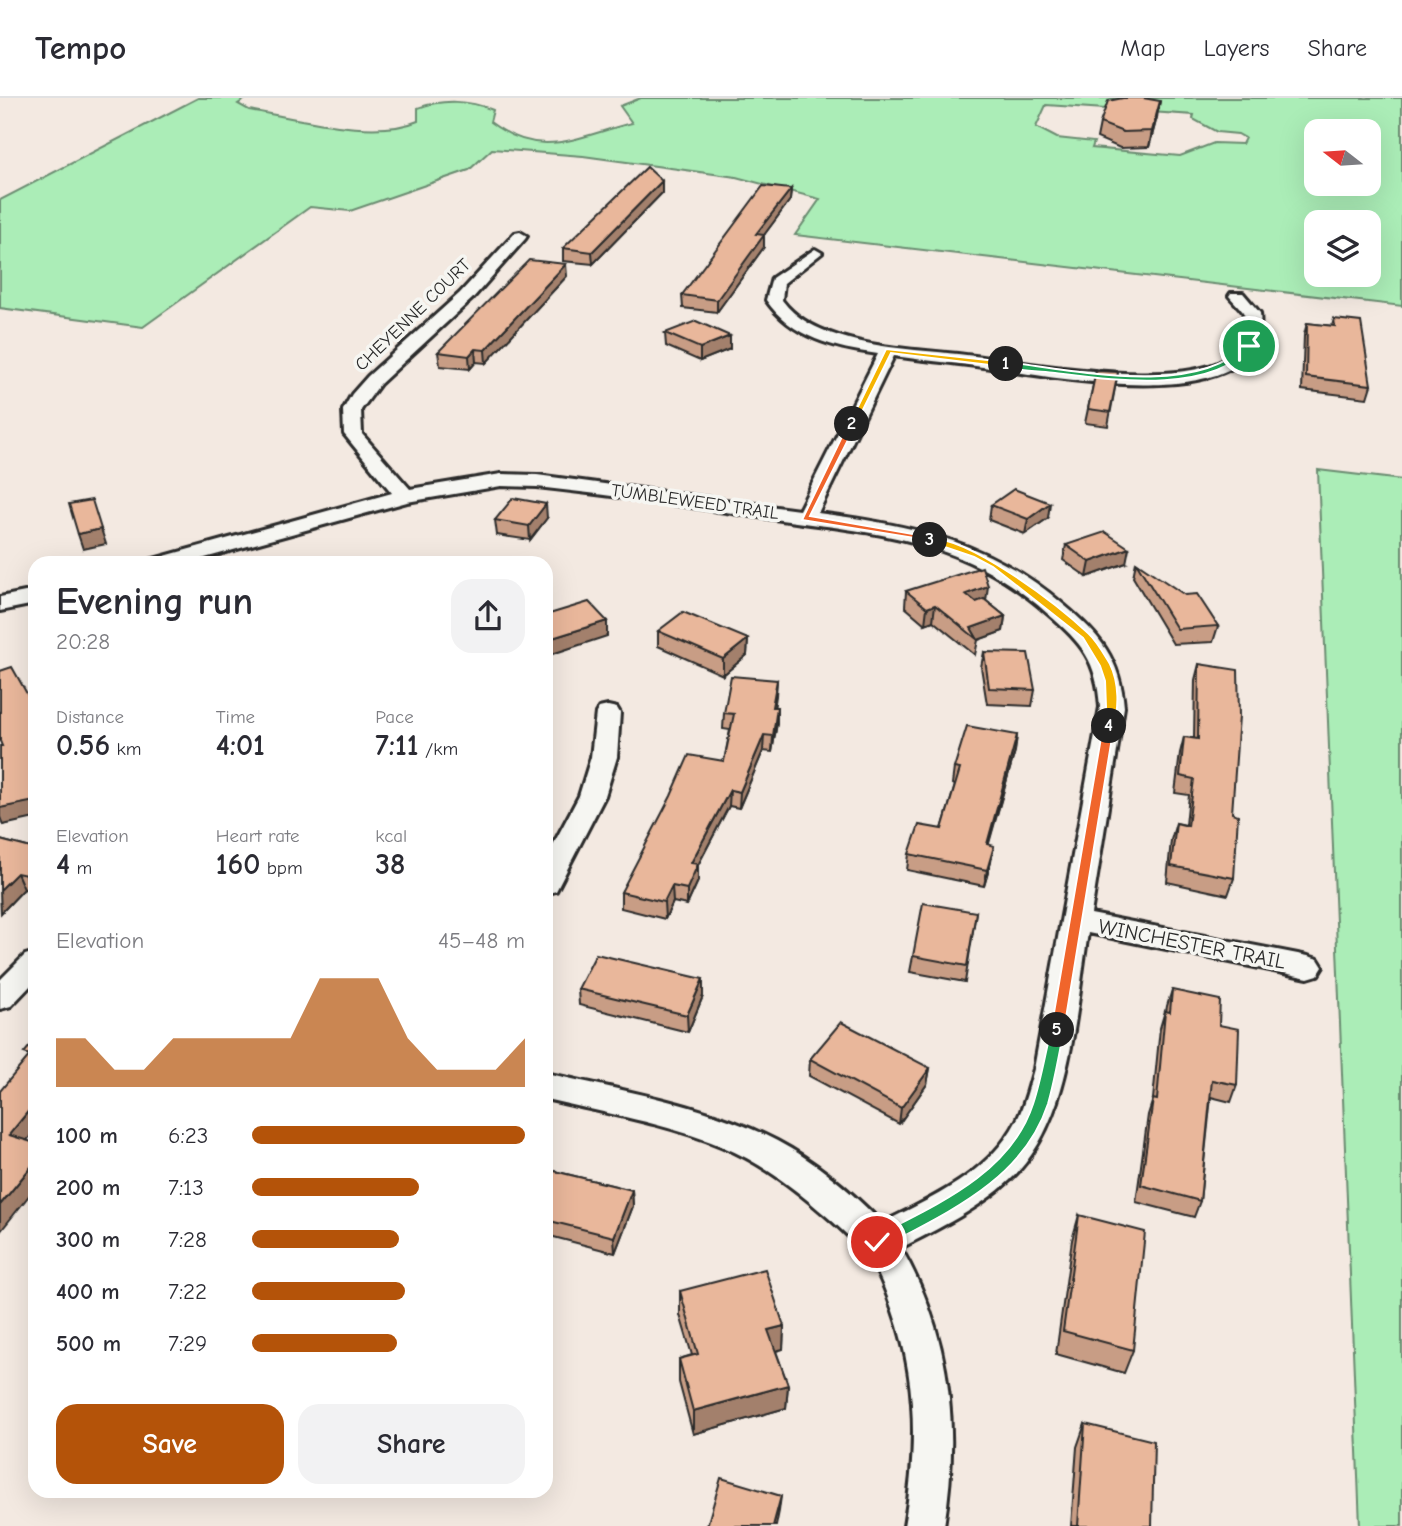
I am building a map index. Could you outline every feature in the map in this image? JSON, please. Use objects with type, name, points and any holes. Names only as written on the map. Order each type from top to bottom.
[{"type":"street","name":"CHEYENNE COURT","points":[[405,496],[360,445],[354,435],[352,410],[358,398],[374,380],[466,296],[520,236]]},
{"type":"street","points":[[815,253],[777,281],[774,300],[786,318],[821,336],[889,350],[1118,378],[1165,378],[1206,372],[1238,358],[1251,342],[1252,313],[1237,296]]},
{"type":"street","points":[[805,518],[889,350]]},
{"type":"street","name":"TUMBLEWEED TRAIL","points":[[186,556],[405,496],[489,482],[537,481],[910,535],[977,555],[996,565],[1087,636],[1101,658],[1110,681],[1112,707],[1097,796]]},
{"type":"street","points":[[0,604],[28,598]]},
{"type":"street","points":[[553,871],[592,796],[604,757],[608,713]]},
{"type":"street","points":[[877,1242],[967,1195],[1004,1164],[1027,1133],[1040,1104],[1050,1069],[1097,796]]},
{"type":"street","name":"WINCHESTER TRAIL","points":[[1077,921],[1308,967]]},
{"type":"street","points":[[0,998],[28,970]]},
{"type":"street","points":[[553,1088],[666,1114],[757,1147],[800,1174],[844,1209],[877,1242],[900,1281],[920,1331],[929,1368],[936,1444],[924,1526]]},
{"type":"green space","points":[[198,98],[247,98],[238,104],[249,110],[358,128],[400,126],[418,121],[418,108],[446,102],[465,103],[493,110],[490,122],[509,134],[543,143],[577,139],[632,123],[620,106],[641,98],[1402,98],[1402,306],[795,235],[820,199],[736,177],[583,156],[492,149],[469,170],[350,211],[310,207],[143,327],[0,308],[0,200]],"holes":[[[1046,105],[1194,115],[1193,119],[1217,132],[1238,134],[1245,138],[1242,144],[1214,143],[1180,156],[1092,148],[1094,142],[1057,138],[1036,127]]]},
{"type":"green space","points":[[1318,470],[1402,480],[1402,1526],[1360,1526]]},
{"type":"building","points":[[1123,98],[1160,101],[1152,131],[1123,132],[1100,123],[1108,101]]},
{"type":"building","points":[[647,167],[662,181],[592,252],[563,248]]},
{"type":"building","points":[[763,186],[791,189],[756,234],[764,235],[717,300],[682,295]]},
{"type":"building","points":[[529,260],[566,264],[485,350],[475,349],[469,356],[438,352]]},
{"type":"building","points":[[1334,319],[1361,322],[1371,385],[1306,377],[1307,323],[1335,326]]},
{"type":"building","points":[[696,321],[730,336],[700,348],[665,333]]},
{"type":"building","points":[[1096,371],[1118,372],[1110,412],[1088,409]]},
{"type":"building","points":[[1014,489],[1050,503],[1028,519],[991,505]]},
{"type":"building","points":[[513,498],[546,504],[529,526],[495,520]]},
{"type":"building","points":[[92,500],[101,529],[78,534],[69,504]]},
{"type":"building","points":[[1105,532],[1129,548],[1090,562],[1066,545]]},
{"type":"building","points":[[1136,562],[1185,595],[1197,594],[1218,626],[1177,629]]},
{"type":"building","points":[[982,567],[988,586],[966,594],[976,602],[984,599],[1005,616],[971,628],[978,640],[935,605],[927,608],[906,591]]},
{"type":"building","points":[[589,602],[607,621],[553,638],[553,613]]},
{"type":"building","points":[[683,612],[748,639],[723,659],[658,631]]},
{"type":"building","points":[[984,652],[1028,653],[1035,690],[989,688]]},
{"type":"building","points":[[1199,664],[1238,670],[1239,716],[1232,813],[1238,815],[1234,878],[1171,866],[1176,823],[1188,826],[1194,779],[1180,776],[1184,737],[1198,739]]},
{"type":"building","points":[[12,667],[28,696],[28,802],[0,808],[2,746],[0,671]]},
{"type":"building","points":[[731,676],[777,680],[772,707],[777,707],[773,736],[764,735],[740,792],[730,790],[691,863],[698,864],[687,889],[672,886],[664,902],[621,892],[671,796],[689,755],[724,761],[734,714],[724,713]]},
{"type":"building","points":[[967,726],[1017,735],[987,844],[994,846],[987,870],[909,854],[919,825],[942,829],[960,769],[954,768]]},
{"type":"building","points":[[0,840],[28,847],[28,873],[17,873],[0,890]]},
{"type":"building","points":[[923,903],[976,912],[967,966],[913,956]]},
{"type":"building","points":[[596,954],[703,979],[687,1015],[578,989]]},
{"type":"building","points":[[1172,990],[1220,1000],[1219,1025],[1239,1029],[1237,1085],[1212,1080],[1200,1201],[1141,1185],[1153,1099],[1157,1100],[1165,1011],[1170,1012]]},
{"type":"building","points":[[841,1022],[930,1068],[901,1108],[810,1059]]},
{"type":"building","points":[[28,1057],[28,1112],[9,1135],[28,1141],[28,1171],[0,1205],[0,1091]]},
{"type":"building","points":[[553,1171],[632,1190],[614,1237],[553,1222]]},
{"type":"building","points":[[1079,1215],[1145,1232],[1133,1350],[1063,1331]]},
{"type":"building","points":[[765,1269],[784,1326],[768,1330],[788,1385],[693,1411],[679,1359],[698,1354],[680,1291]]},
{"type":"building","points":[[1085,1424],[1154,1441],[1152,1526],[1078,1526]]},
{"type":"building","points":[[721,1478],[781,1496],[773,1526],[707,1526]]},
{"type":"route","points":[[877,1242],[967,1195],[1004,1164],[1027,1133],[1040,1104],[1050,1069],[1077,921],[1112,707],[1110,681],[1097,650],[1087,636],[996,565],[977,555],[934,540],[805,518],[889,350],[1095,376],[1153,379],[1216,369],[1238,358],[1249,346]]}]
